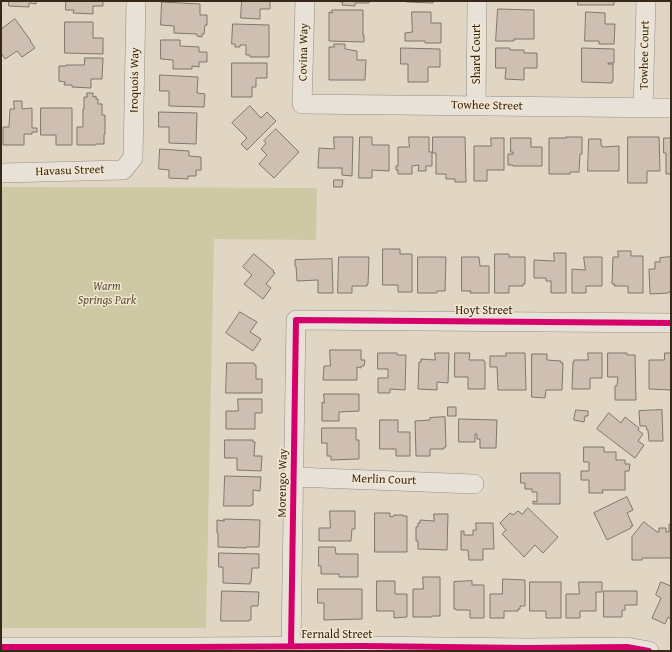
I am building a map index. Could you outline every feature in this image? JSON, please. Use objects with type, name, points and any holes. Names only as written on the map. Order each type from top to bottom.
[{"type":"street","name":"Iroquois Way","points":[[133,158],[136,1]]},
{"type":"street","name":"Covina Way","points":[[302,104],[305,1]]},
{"type":"street","name":"Shard Court","points":[[476,106],[477,1]]},
{"type":"street","name":"Towhee Court","points":[[643,108],[646,1]]},
{"type":"street","name":"Towhee Street","points":[[302,104],[671,108]]},
{"type":"street","name":"Havasu Street","points":[[1,173],[123,170],[133,158]]},
{"type":"street","name":"Hoyt Street","points":[[296,320],[671,323]]},
{"type":"street","name":"Morengo Way","points":[[291,646],[296,320]]},
{"type":"street","name":"Merlin Court","points":[[294,477],[474,484]]},
{"type":"street","name":"Fernald Street","points":[[1,647],[22,649],[190,649],[291,646],[526,648],[627,647],[649,651]]},
{"type":"green space","name":"Warm Springs Park","points":[[1,187],[317,188],[316,240],[214,239],[206,628],[1,628]]},
{"type":"building","points":[[9,1],[36,1],[36,4],[29,3],[29,7],[9,6]]},
{"type":"building","points":[[66,1],[103,1],[103,6],[93,6],[93,14],[73,13],[74,10],[66,10]]},
{"type":"building","points":[[242,1],[270,1],[270,9],[260,9],[260,19],[241,18]]},
{"type":"building","points":[[340,1],[370,1],[369,3],[355,3],[355,6],[342,5],[343,2]]},
{"type":"building","points":[[433,1],[433,3],[407,2]]},
{"type":"building","points":[[578,1],[614,1],[614,5],[578,5]]},
{"type":"building","points":[[162,2],[200,4],[200,15],[207,15],[207,25],[205,25],[204,34],[202,34],[202,37],[197,36],[197,34],[174,33],[174,26],[161,25]]},
{"type":"building","points":[[498,9],[534,10],[534,39],[496,41]]},
{"type":"building","points":[[332,10],[363,10],[364,42],[329,41],[329,12],[332,13]]},
{"type":"building","points":[[412,12],[431,12],[431,23],[441,23],[441,43],[405,41],[405,33],[412,32]]},
{"type":"building","points":[[586,12],[605,13],[605,24],[615,24],[614,44],[599,44],[599,41],[585,41]]},
{"type":"building","points":[[15,19],[35,48],[22,57],[17,51],[5,59],[1,53],[1,26],[2,28]]},
{"type":"building","points":[[65,22],[93,22],[93,38],[103,38],[103,54],[65,53]]},
{"type":"building","points":[[233,24],[269,25],[269,57],[250,57],[250,55],[246,55],[246,45],[235,47],[235,44],[232,44]]},
{"type":"building","points":[[161,40],[180,40],[180,46],[199,47],[199,52],[207,52],[207,62],[199,62],[199,67],[192,66],[192,69],[173,69],[173,60],[161,59]]},
{"type":"building","points":[[334,44],[345,44],[345,49],[357,51],[357,60],[366,60],[365,80],[329,80],[329,47],[334,47]]},
{"type":"building","points":[[401,48],[440,49],[440,67],[428,67],[428,82],[408,82],[408,64],[401,64]]},
{"type":"building","points":[[496,48],[510,48],[510,50],[524,50],[524,53],[537,53],[537,68],[524,68],[524,80],[505,79],[506,68],[496,68]]},
{"type":"building","points":[[582,48],[614,49],[614,63],[608,63],[613,64],[612,83],[582,82]]},
{"type":"building","points":[[85,58],[103,58],[102,79],[91,79],[91,88],[72,87],[72,85],[64,85],[65,82],[59,81],[59,66],[84,65]]},
{"type":"building","points":[[232,63],[267,63],[267,78],[256,78],[256,87],[252,87],[252,97],[232,97]]},
{"type":"building","points":[[160,75],[198,77],[197,93],[205,94],[204,107],[169,106],[169,91],[160,91]]},
{"type":"building","points":[[87,93],[93,93],[93,97],[96,96],[96,99],[98,99],[98,104],[102,104],[102,115],[105,115],[104,144],[77,145],[77,127],[83,127],[84,97],[87,97]]},
{"type":"building","points":[[14,101],[22,101],[22,109],[32,108],[32,128],[37,128],[37,132],[32,132],[32,134],[24,134],[24,145],[3,145],[3,127],[9,127],[10,109],[14,109]]},
{"type":"building","points":[[250,106],[261,118],[267,112],[276,121],[247,150],[241,144],[247,138],[232,123]]},
{"type":"building","points":[[41,108],[72,108],[72,145],[56,145],[56,135],[41,135]]},
{"type":"building","points":[[159,112],[197,113],[196,144],[169,143],[169,127],[159,127]]},
{"type":"building","points":[[276,129],[299,152],[274,178],[259,164],[267,155],[261,149],[266,143],[264,141]]},
{"type":"building","points":[[334,137],[353,137],[352,176],[342,175],[342,168],[318,168],[319,148],[334,149]]},
{"type":"building","points":[[360,137],[372,137],[372,145],[389,145],[389,171],[372,170],[372,178],[359,178]]},
{"type":"building","points":[[409,137],[429,137],[429,152],[432,152],[432,166],[426,166],[426,171],[418,171],[419,165],[412,166],[412,174],[398,174],[396,166],[398,166],[398,147],[409,147]]},
{"type":"building","points":[[433,137],[465,137],[466,182],[455,182],[455,179],[446,179],[446,174],[436,174],[436,153],[433,153]]},
{"type":"building","points":[[582,137],[582,154],[580,154],[579,172],[570,172],[570,174],[549,174],[549,138]]},
{"type":"building","points":[[628,137],[659,137],[660,171],[647,171],[647,183],[628,183]]},
{"type":"building","points":[[491,138],[504,138],[504,170],[487,170],[487,181],[474,181],[474,146],[491,146]]},
{"type":"building","points":[[511,138],[531,138],[531,147],[542,147],[542,166],[508,165],[508,154],[513,154],[513,152],[511,152]]},
{"type":"building","points":[[664,138],[671,138],[671,174],[666,174]]},
{"type":"building","points":[[589,139],[601,139],[602,147],[619,146],[619,171],[588,171]]},
{"type":"building","points":[[160,149],[189,151],[189,156],[201,157],[201,170],[196,170],[196,176],[188,176],[188,179],[169,178],[169,170],[159,169]]},
{"type":"building","points":[[334,180],[343,180],[342,187],[334,187]]},
{"type":"building","points":[[383,249],[400,249],[400,254],[412,254],[412,292],[398,292],[398,285],[383,285]]},
{"type":"building","points":[[618,251],[631,251],[631,256],[643,256],[643,293],[628,293],[628,286],[614,286],[615,284],[612,284],[613,257],[618,257]]},
{"type":"building","points":[[554,253],[566,253],[566,293],[551,293],[551,281],[546,281],[546,278],[534,278],[534,260],[554,261]]},
{"type":"building","points":[[254,254],[275,273],[266,284],[271,288],[263,299],[244,284],[252,275],[243,267]]},
{"type":"building","points":[[495,254],[509,254],[509,257],[525,257],[525,284],[523,284],[523,286],[509,286],[509,293],[495,293]]},
{"type":"building","points":[[339,257],[369,257],[367,286],[352,286],[352,293],[338,293]]},
{"type":"building","points":[[418,257],[446,257],[445,291],[437,291],[437,293],[418,293]]},
{"type":"building","points":[[462,257],[479,257],[480,266],[489,266],[489,293],[470,293],[471,291],[462,291]]},
{"type":"building","points":[[584,257],[602,257],[602,286],[586,286],[586,293],[572,293],[572,269],[585,270]]},
{"type":"building","points":[[671,257],[671,292],[650,294],[649,269],[655,269],[655,262],[660,262],[660,258]]},
{"type":"building","points":[[332,259],[333,293],[318,293],[318,280],[297,281],[295,260]]},
{"type":"building","points":[[240,312],[257,322],[250,332],[261,339],[253,351],[226,333]]},
{"type":"building","points":[[330,350],[361,350],[361,360],[365,360],[364,366],[361,366],[361,368],[357,367],[357,380],[323,380],[324,366],[330,366]]},
{"type":"building","points":[[378,353],[397,353],[397,355],[406,355],[405,390],[390,389],[390,393],[378,393],[378,378],[388,378],[388,369],[378,369]]},
{"type":"building","points":[[435,353],[449,353],[448,383],[437,382],[437,390],[418,389],[419,362],[421,362],[421,359],[435,360]]},
{"type":"building","points":[[455,353],[470,353],[469,360],[484,360],[485,389],[468,389],[468,377],[455,377]]},
{"type":"building","points":[[506,353],[525,353],[526,390],[498,390],[497,367],[490,367],[490,356],[506,356]]},
{"type":"building","points":[[588,353],[602,353],[602,378],[590,378],[590,389],[572,389],[573,362],[574,360],[588,360]]},
{"type":"building","points":[[608,353],[627,353],[627,355],[635,355],[636,400],[615,400],[615,386],[617,386],[618,377],[608,377]]},
{"type":"building","points":[[665,353],[671,353],[671,390],[649,389],[649,360],[664,360]]},
{"type":"building","points":[[532,354],[547,354],[547,360],[561,361],[561,363],[563,363],[562,390],[546,390],[545,398],[532,397]]},
{"type":"building","points":[[227,363],[254,363],[254,365],[256,365],[256,379],[262,379],[262,393],[226,393]]},
{"type":"building","points":[[324,394],[359,394],[359,411],[339,412],[339,421],[322,421],[322,402],[324,403]]},
{"type":"building","points":[[238,399],[262,399],[262,413],[255,413],[255,429],[226,429],[226,411],[238,411]]},
{"type":"building","points":[[448,407],[456,407],[456,416],[448,416]]},
{"type":"building","points":[[576,410],[588,411],[588,416],[585,416],[584,422],[574,420]]},
{"type":"building","points":[[662,410],[663,441],[649,441],[646,426],[640,426],[639,411]]},
{"type":"building","points":[[609,413],[621,423],[625,417],[639,428],[638,430],[643,434],[638,441],[644,445],[635,458],[597,429]]},
{"type":"building","points":[[445,417],[446,447],[444,447],[444,449],[430,449],[430,456],[416,456],[415,421]]},
{"type":"building","points":[[459,419],[497,420],[496,448],[480,448],[480,439],[477,439],[477,434],[475,434],[475,442],[459,442]]},
{"type":"building","points":[[380,420],[398,420],[398,432],[410,432],[410,456],[396,456],[396,449],[380,449]]},
{"type":"building","points":[[322,428],[356,428],[356,440],[359,440],[359,459],[331,460],[331,456],[327,456],[327,443],[322,443]]},
{"type":"building","points":[[225,440],[253,440],[253,442],[255,442],[254,456],[262,456],[261,471],[237,470],[237,458],[225,458]]},
{"type":"building","points":[[584,447],[604,447],[604,452],[616,452],[616,460],[625,460],[625,464],[630,464],[629,471],[625,471],[625,490],[602,490],[603,493],[589,493],[589,480],[581,480],[581,471],[589,471],[589,462],[584,462]]},
{"type":"building","points":[[521,473],[560,473],[560,504],[533,504],[533,501],[537,502],[537,492],[532,492],[532,489],[525,489],[525,483],[521,483]]},
{"type":"building","points":[[225,476],[261,477],[260,491],[253,490],[253,505],[224,506]]},
{"type":"building","points":[[627,497],[633,510],[627,513],[633,526],[607,540],[594,513]]},
{"type":"building","points":[[528,508],[558,537],[543,553],[535,545],[524,557],[502,534],[506,530],[500,523],[510,513],[513,515],[518,511],[522,514]]},
{"type":"building","points":[[330,511],[355,511],[355,529],[352,529],[351,541],[319,541],[319,528],[330,528]]},
{"type":"building","points":[[375,513],[390,513],[390,517],[394,515],[407,516],[407,552],[375,552]]},
{"type":"building","points":[[434,514],[448,514],[447,550],[418,549],[418,541],[416,541],[416,527],[418,527],[420,520],[434,521]]},
{"type":"building","points":[[224,519],[260,520],[259,547],[218,547],[217,520],[224,521]]},
{"type":"building","points":[[644,522],[657,532],[659,532],[659,528],[666,528],[666,532],[669,532],[669,524],[671,524],[671,558],[642,558],[642,560],[632,560],[632,537]]},
{"type":"building","points":[[476,523],[493,523],[494,549],[483,549],[483,560],[469,560],[468,550],[461,550],[461,531],[464,531],[464,535],[473,535],[473,530],[476,530]]},
{"type":"building","points":[[319,547],[335,547],[336,554],[358,554],[358,577],[339,577],[339,574],[321,574],[321,566],[319,566]]},
{"type":"building","points":[[219,553],[259,554],[259,568],[252,568],[250,584],[223,583],[223,567],[219,567]]},
{"type":"building","points":[[423,577],[440,577],[440,616],[413,617],[413,589],[423,589]]},
{"type":"building","points":[[503,579],[525,580],[525,606],[520,606],[518,611],[504,611],[504,618],[490,618],[490,594],[502,594]]},
{"type":"building","points":[[377,581],[395,581],[395,594],[407,594],[407,617],[394,618],[394,611],[377,611]]},
{"type":"building","points":[[472,581],[472,585],[484,585],[484,618],[470,618],[470,610],[454,609],[454,582]]},
{"type":"building","points":[[530,582],[561,582],[561,618],[546,618],[546,611],[530,611]]},
{"type":"building","points":[[579,582],[602,582],[602,592],[596,592],[596,611],[580,611],[580,618],[566,618],[566,594],[579,594]]},
{"type":"building","points":[[661,582],[671,586],[671,619],[668,617],[665,624],[652,618],[661,598],[656,595]]},
{"type":"building","points":[[318,589],[362,589],[362,619],[324,620],[324,603],[318,603]]},
{"type":"building","points":[[222,591],[259,592],[258,606],[251,606],[251,620],[221,621]]},
{"type":"building","points":[[604,591],[637,591],[637,605],[625,605],[625,610],[622,610],[622,617],[604,617]]},
{"type":"cycle path","points":[[291,646],[296,320],[671,323]]},
{"type":"cycle path","points":[[1,647],[627,647],[649,651]]}]
